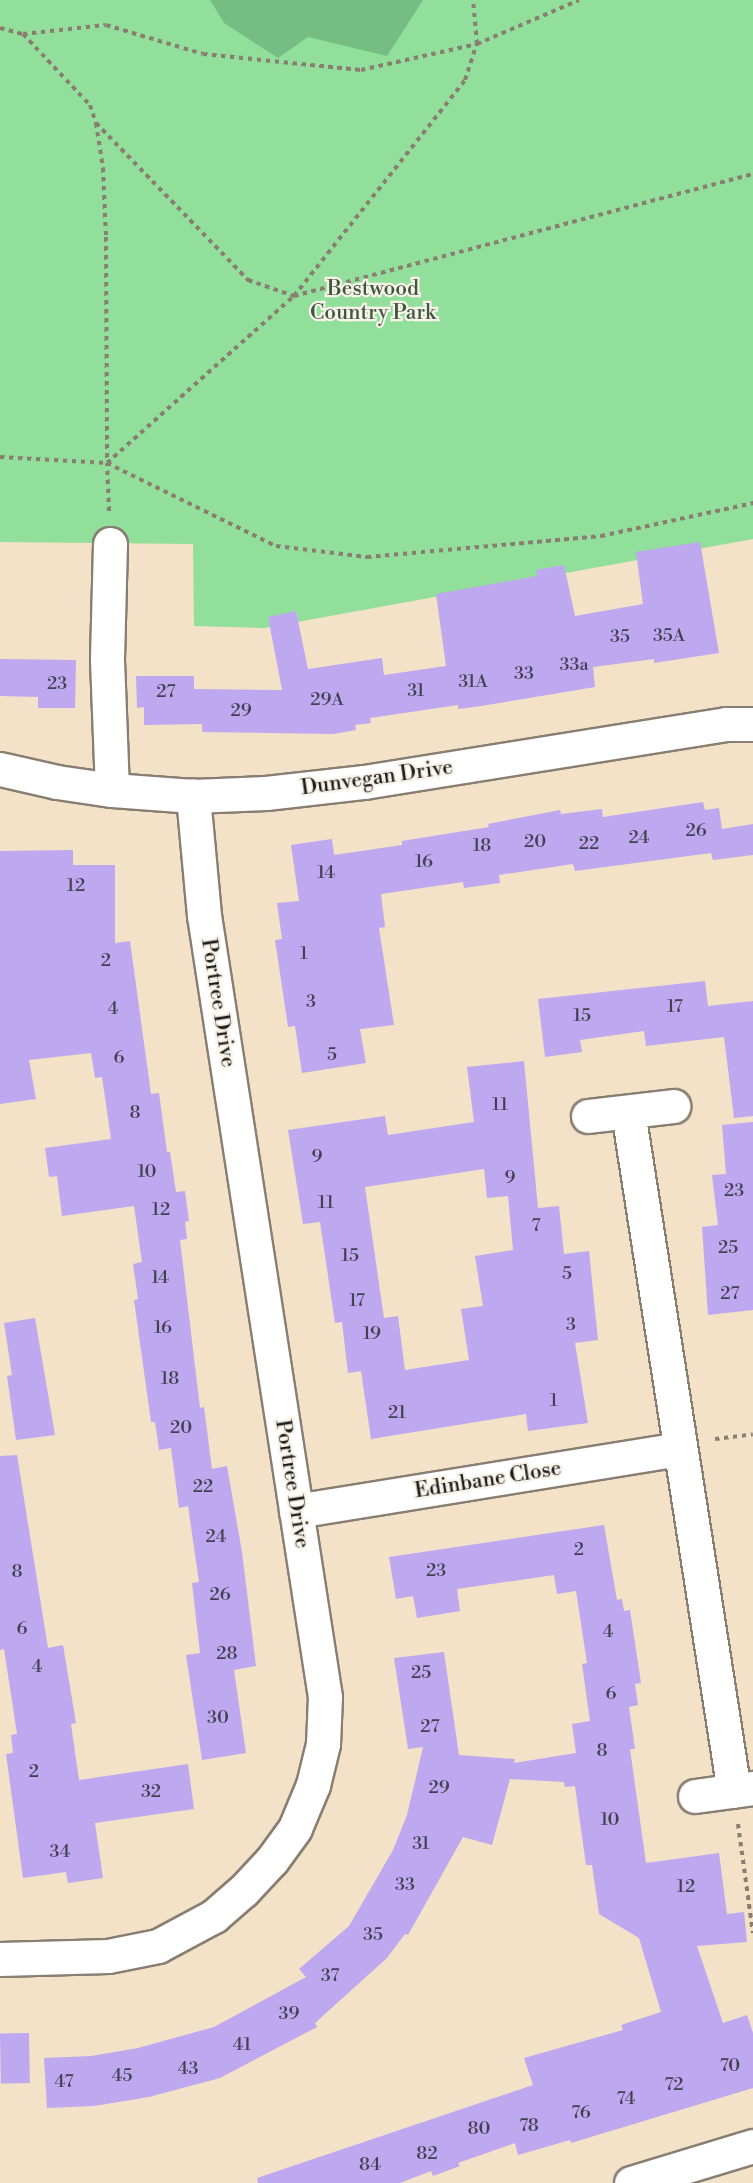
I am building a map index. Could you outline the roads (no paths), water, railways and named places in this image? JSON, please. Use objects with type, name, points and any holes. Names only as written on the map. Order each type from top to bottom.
[{"type":"street","points":[[110,544],[107,660],[112,789]]},
{"type":"street","name":"Dunvegan Drive","points":[[0,769],[57,782],[112,789],[193,796],[266,793],[323,787],[726,724],[753,724]]},
{"type":"street","name":"Portree Drive","points":[[0,1959],[108,1956],[158,1946],[214,1916],[243,1891],[272,1860],[295,1828],[313,1785],[323,1744],[325,1697],[204,915],[193,796]]},
{"type":"street","points":[[588,1116],[673,1106]]},
{"type":"street","points":[[628,1112],[680,1449],[743,1790],[695,1796]]},
{"type":"street","name":"Edinbane Close","points":[[296,1511],[680,1449]]},
{"type":"street","points":[[630,2183],[753,2146]]},
{"type":"park label","name":"Bestwood Country Park","points":[[373,301]]}]
